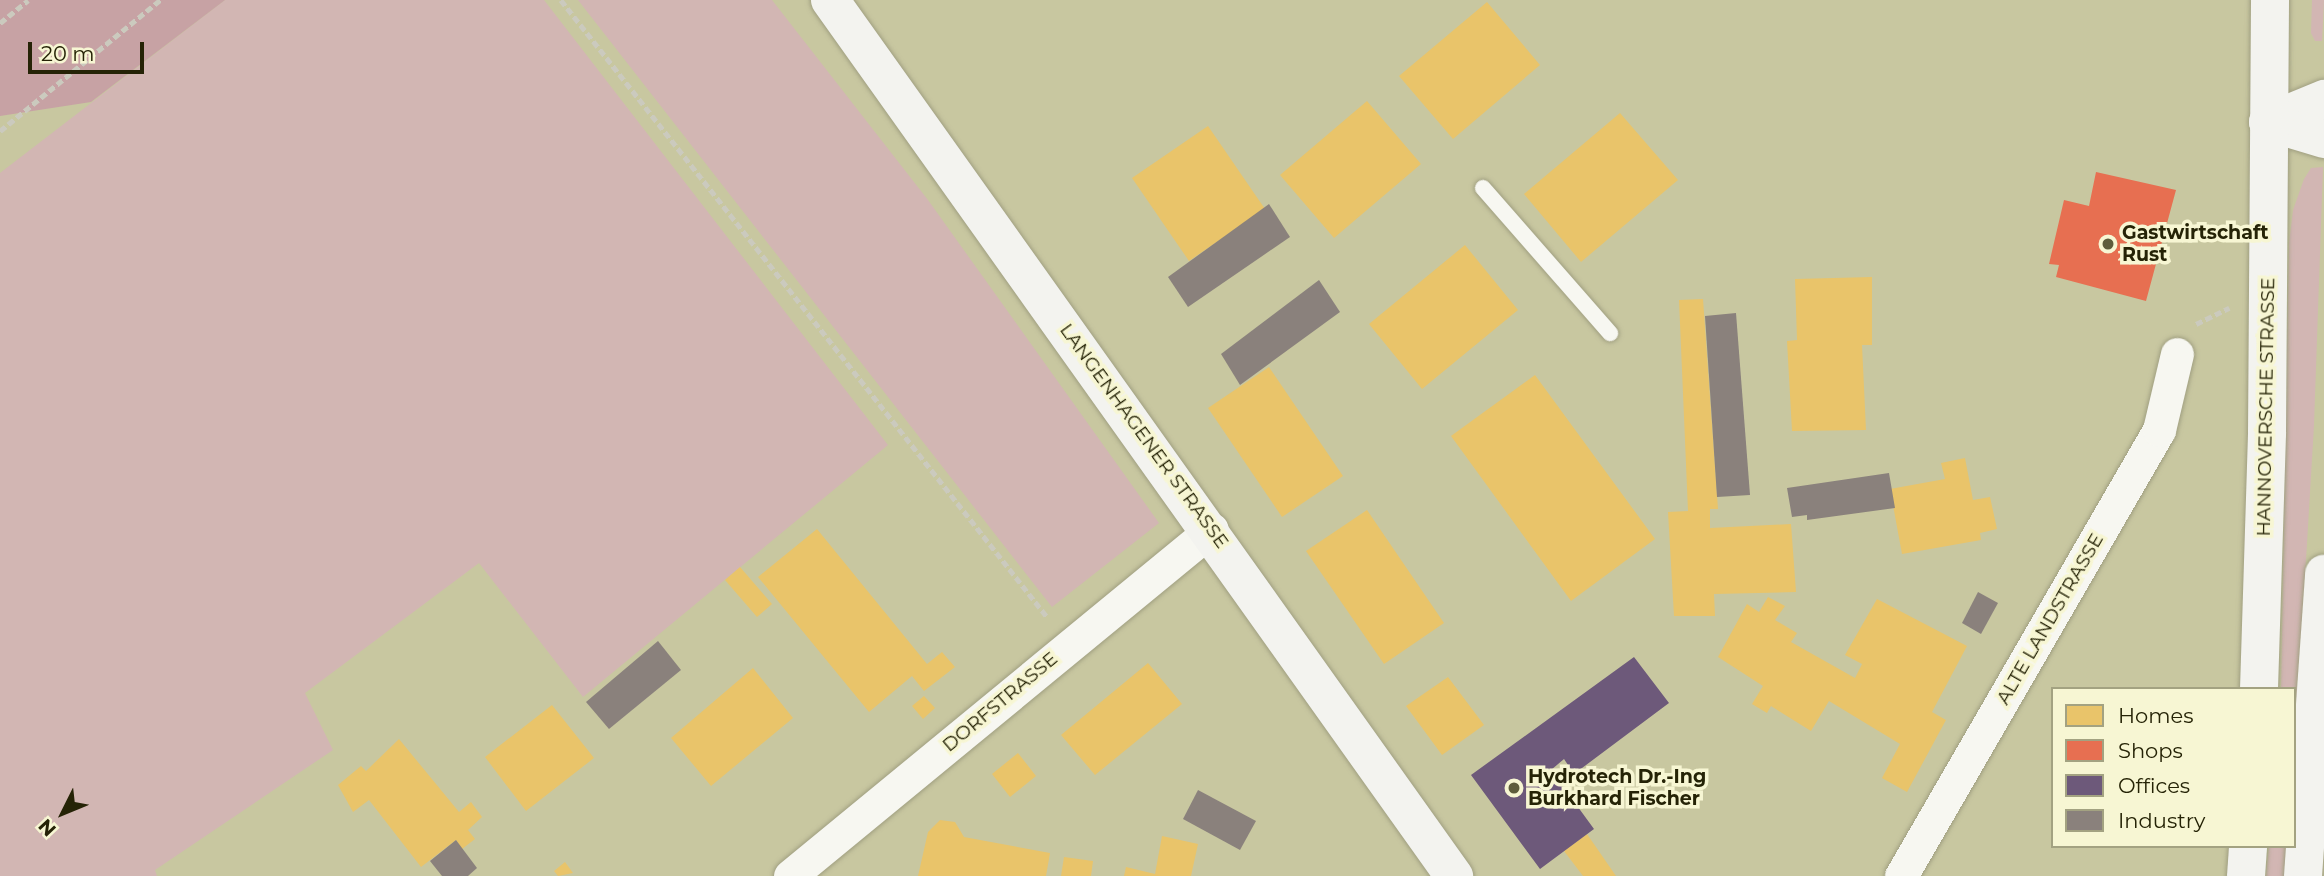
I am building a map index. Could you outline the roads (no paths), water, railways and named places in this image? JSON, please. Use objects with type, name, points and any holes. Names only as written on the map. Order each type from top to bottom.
[{"type":"main road","name":"LANGENHAGENER STRASSE","points":[[830,0],[1212,529],[1454,876]]},
{"type":"main road","name":"HANNOVERSCHE STRASSE","points":[[2259,687],[2267,432],[2270,0]]},
{"type":"main road","points":[[2268,122],[2324,99]]},
{"type":"main road","points":[[2268,122],[2324,139]]},
{"type":"main road","points":[[2303,876],[2324,574]]},
{"type":"main road","points":[[2246,876],[2248,848]]},
{"type":"street","name":"ALTE LANDSTRASSE","points":[[1901,876],[2159,430],[2177,354]]},
{"type":"street","name":"DORFSTRASSE","points":[[790,876],[1212,529]]},
{"type":"lane","points":[[1483,188],[1611,333]]},
{"type":"place","name":"Gastwirtschaft Rust","points":[[2108,244]]},
{"type":"place","name":"Hydrotech Dr.-Ing Burkhard Fischer","points":[[1514,788]]}]
